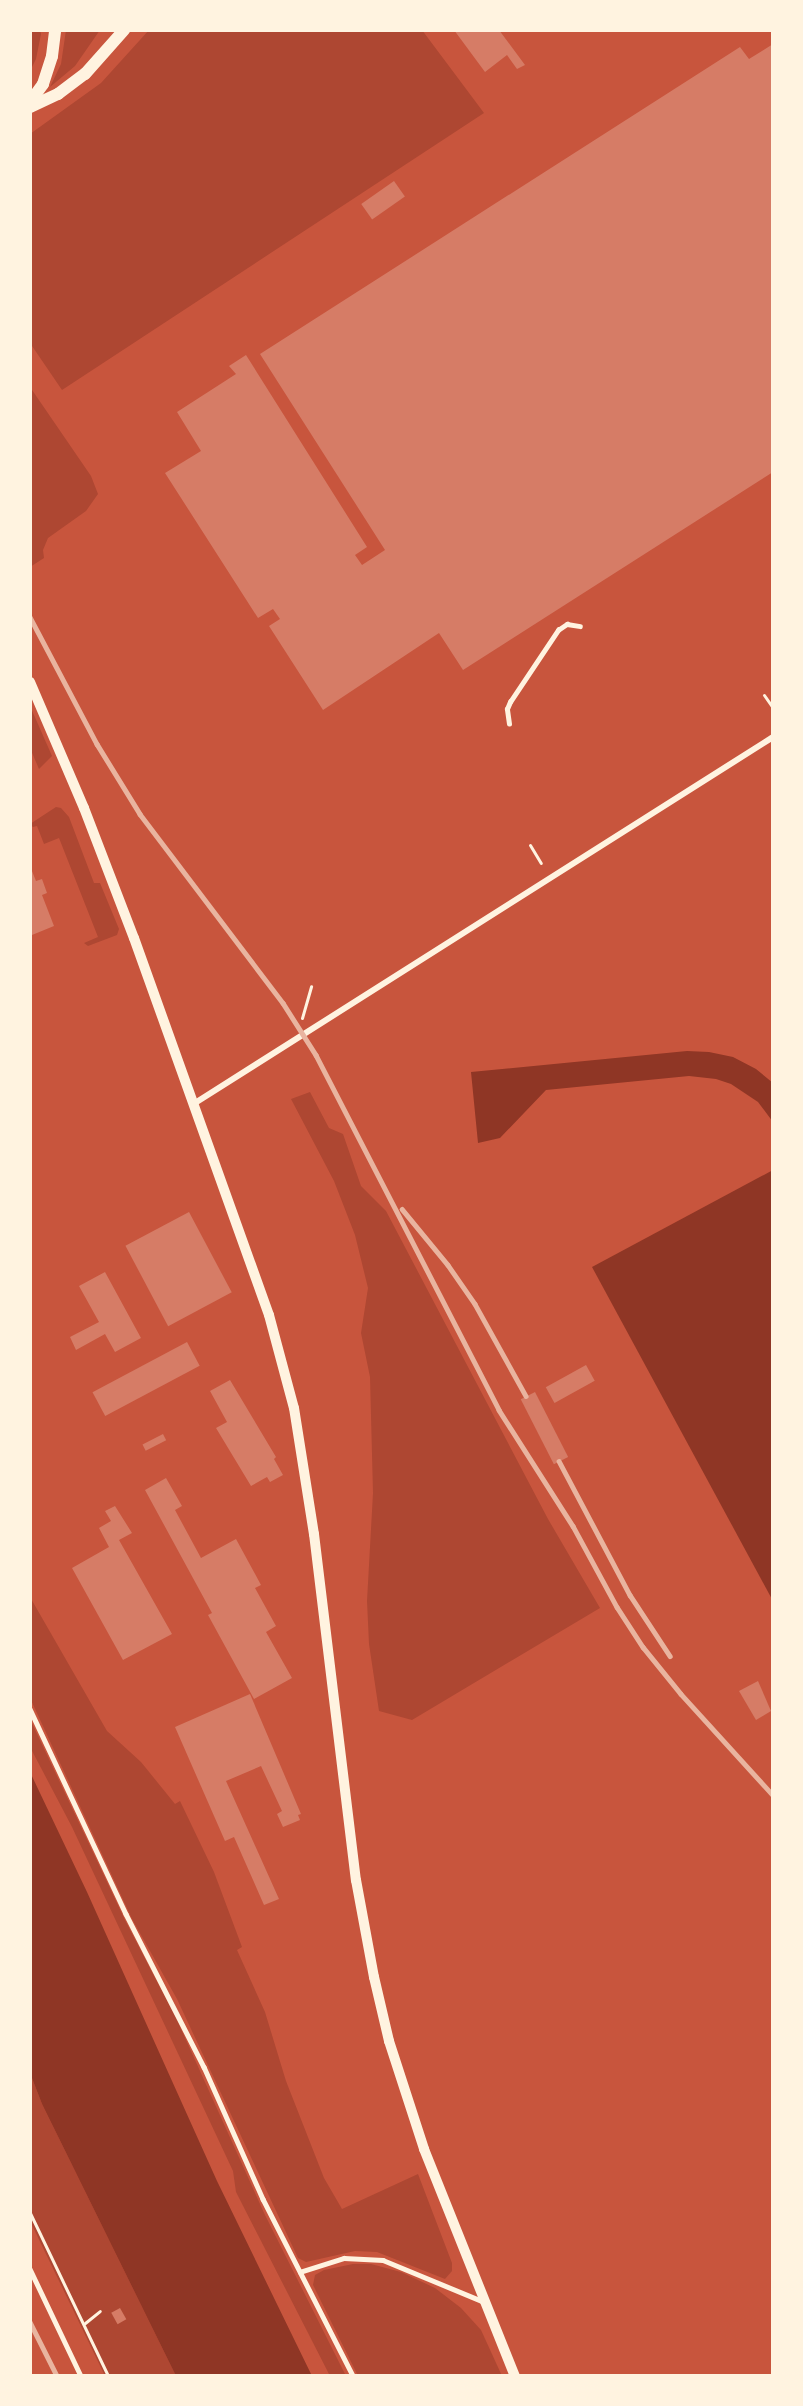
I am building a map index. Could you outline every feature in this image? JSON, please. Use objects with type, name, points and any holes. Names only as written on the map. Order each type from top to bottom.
[{"type":"main road","points":[[30,105],[43,84],[52,56],[55,30]]},
{"type":"main road","points":[[30,105],[58,94],[85,74],[118,40],[124,30]]},
{"type":"street","points":[[30,682],[84,808],[195,1103],[268,1315],[294,1408],[314,1534],[356,1880],[374,1977],[389,2041],[424,2149],[515,2376]]},
{"type":"street","points":[[195,1103],[773,737]]},
{"type":"lane","points":[[509,724],[507,709],[510,702],[558,630],[567,624],[580,626]]},
{"type":"lane","points":[[30,1709],[126,1914],[193,2045],[263,2199],[352,2376]]},
{"type":"lane","points":[[300,2272],[344,2258],[384,2260],[485,2302]]},
{"type":"lane","points":[[30,2269],[81,2376]]},
{"type":"path","points":[[764,695],[773,708]]},
{"type":"path","points":[[530,845],[541,863]]},
{"type":"path","points":[[302,1018],[310,986]]},
{"type":"path","points":[[30,2212],[108,2376]]},
{"type":"path","points":[[84,2323],[100,2311]]},
{"type":"shaded area","points":[[30,30],[40,30],[41,34],[36,59],[30,71]]},
{"type":"shaded area","points":[[66,30],[100,30],[75,66],[50,87],[61,64]]},
{"type":"shaded area","points":[[149,30],[422,30],[484,113],[62,390],[30,343],[30,134],[101,83]]},
{"type":"shaded area","points":[[30,387],[91,476],[98,494],[86,511],[48,538],[43,550],[44,558],[30,567]]},
{"type":"shaded area","points":[[30,706],[52,756],[39,769],[30,748]]},
{"type":"shaded area","points":[[56,807],[61,808],[69,817],[94,883],[100,883],[119,929],[117,935],[88,946],[84,943],[98,937],[59,838],[44,844],[37,826],[33,827],[30,824]]},
{"type":"shaded area","points":[[687,1051],[709,1052],[733,1057],[756,1069],[773,1083],[773,1122],[758,1102],[731,1084],[716,1079],[689,1076],[546,1090],[500,1138],[478,1143],[471,1072]]},
{"type":"shaded area","points":[[310,1092],[329,1128],[343,1134],[361,1186],[386,1211],[548,1519],[600,1608],[412,1720],[379,1711],[369,1644],[367,1601],[373,1493],[370,1377],[361,1333],[368,1288],[355,1235],[334,1181],[291,1099]]},
{"type":"shaded area","points":[[773,1170],[773,1601],[592,1267]]},
{"type":"shaded area","points":[[30,1597],[107,1731],[141,1762],[175,1804],[180,1801],[214,1872],[242,1947],[237,1950],[265,2012],[286,2081],[324,2178],[342,2209],[418,2174],[452,2263],[452,2271],[445,2279],[377,2252],[355,2251],[306,2262],[298,2258],[177,1999],[132,1919],[30,1698]]},
{"type":"shaded area","points":[[30,1719],[125,1920],[177,2020],[265,2215],[346,2376],[330,2376],[236,2192],[233,2171],[72,1827],[30,1747]]},
{"type":"shaded area","points":[[30,1772],[87,1892],[217,2181],[312,2376],[176,2376],[42,2104],[30,2073]]},
{"type":"shaded area","points":[[30,2073],[42,2104],[176,2376],[105,2376],[30,2221]]},
{"type":"shaded area","points":[[353,2264],[371,2264],[401,2272],[435,2288],[461,2308],[481,2330],[502,2376],[358,2376],[313,2285],[315,2275],[324,2270]]},
{"type":"building","points":[[454,30],[499,30],[525,65],[517,69],[507,55],[485,72]]},
{"type":"building","points":[[773,44],[773,472],[463,670],[439,633],[323,710],[269,626],[280,619],[273,609],[258,618],[165,473],[201,451],[177,412],[236,374],[229,366],[246,355],[367,547],[355,555],[362,565],[385,550],[260,354],[740,47],[749,59]]},
{"type":"building","points":[[394,181],[405,197],[372,220],[361,204]]},
{"type":"building","points":[[30,866],[36,881],[42,879],[47,893],[42,895],[54,926],[32,935]]},
{"type":"building","points":[[189,1212],[232,1292],[168,1326],[125,1246]]},
{"type":"building","points":[[105,1272],[141,1338],[115,1352],[105,1334],[76,1350],[70,1337],[99,1322],[79,1286]]},
{"type":"building","points":[[187,1342],[200,1366],[105,1416],[93,1392]]},
{"type":"building","points":[[586,1365],[595,1381],[554,1403],[546,1387]]},
{"type":"building","points":[[230,1380],[276,1457],[274,1459],[283,1475],[270,1482],[267,1477],[251,1486],[216,1428],[227,1422],[210,1391]]},
{"type":"building","points":[[535,1392],[568,1457],[554,1464],[521,1399]]},
{"type":"building","points":[[163,1434],[166,1440],[146,1451],[143,1444]]},
{"type":"building","points":[[166,1478],[182,1506],[175,1510],[201,1558],[236,1539],[261,1585],[255,1588],[276,1626],[266,1632],[292,1678],[254,1699],[208,1615],[212,1613],[145,1490]]},
{"type":"building","points":[[115,1506],[132,1533],[119,1540],[172,1634],[123,1660],[72,1568],[109,1547],[99,1528],[111,1521],[105,1511]]},
{"type":"building","points":[[758,1681],[771,1711],[756,1720],[739,1691]]},
{"type":"building","points":[[250,1694],[301,1814],[298,1815],[300,1820],[283,1827],[277,1814],[282,1811],[261,1766],[226,1781],[279,1899],[264,1905],[234,1837],[225,1841],[175,1727]]},
{"type":"building","points":[[120,2308],[126,2319],[118,2324],[111,2313]]},
{"type":"railway","points":[[30,617],[97,744],[140,814],[283,1003],[316,1055],[499,1410],[573,1526],[617,1607],[643,1647],[681,1694],[773,1795]]},
{"type":"railway","points":[[402,1209],[448,1265],[475,1304],[526,1396]]},
{"type":"railway","points":[[559,1461],[630,1595],[670,1656]]},
{"type":"railway","points":[[30,2322],[57,2376]]}]
